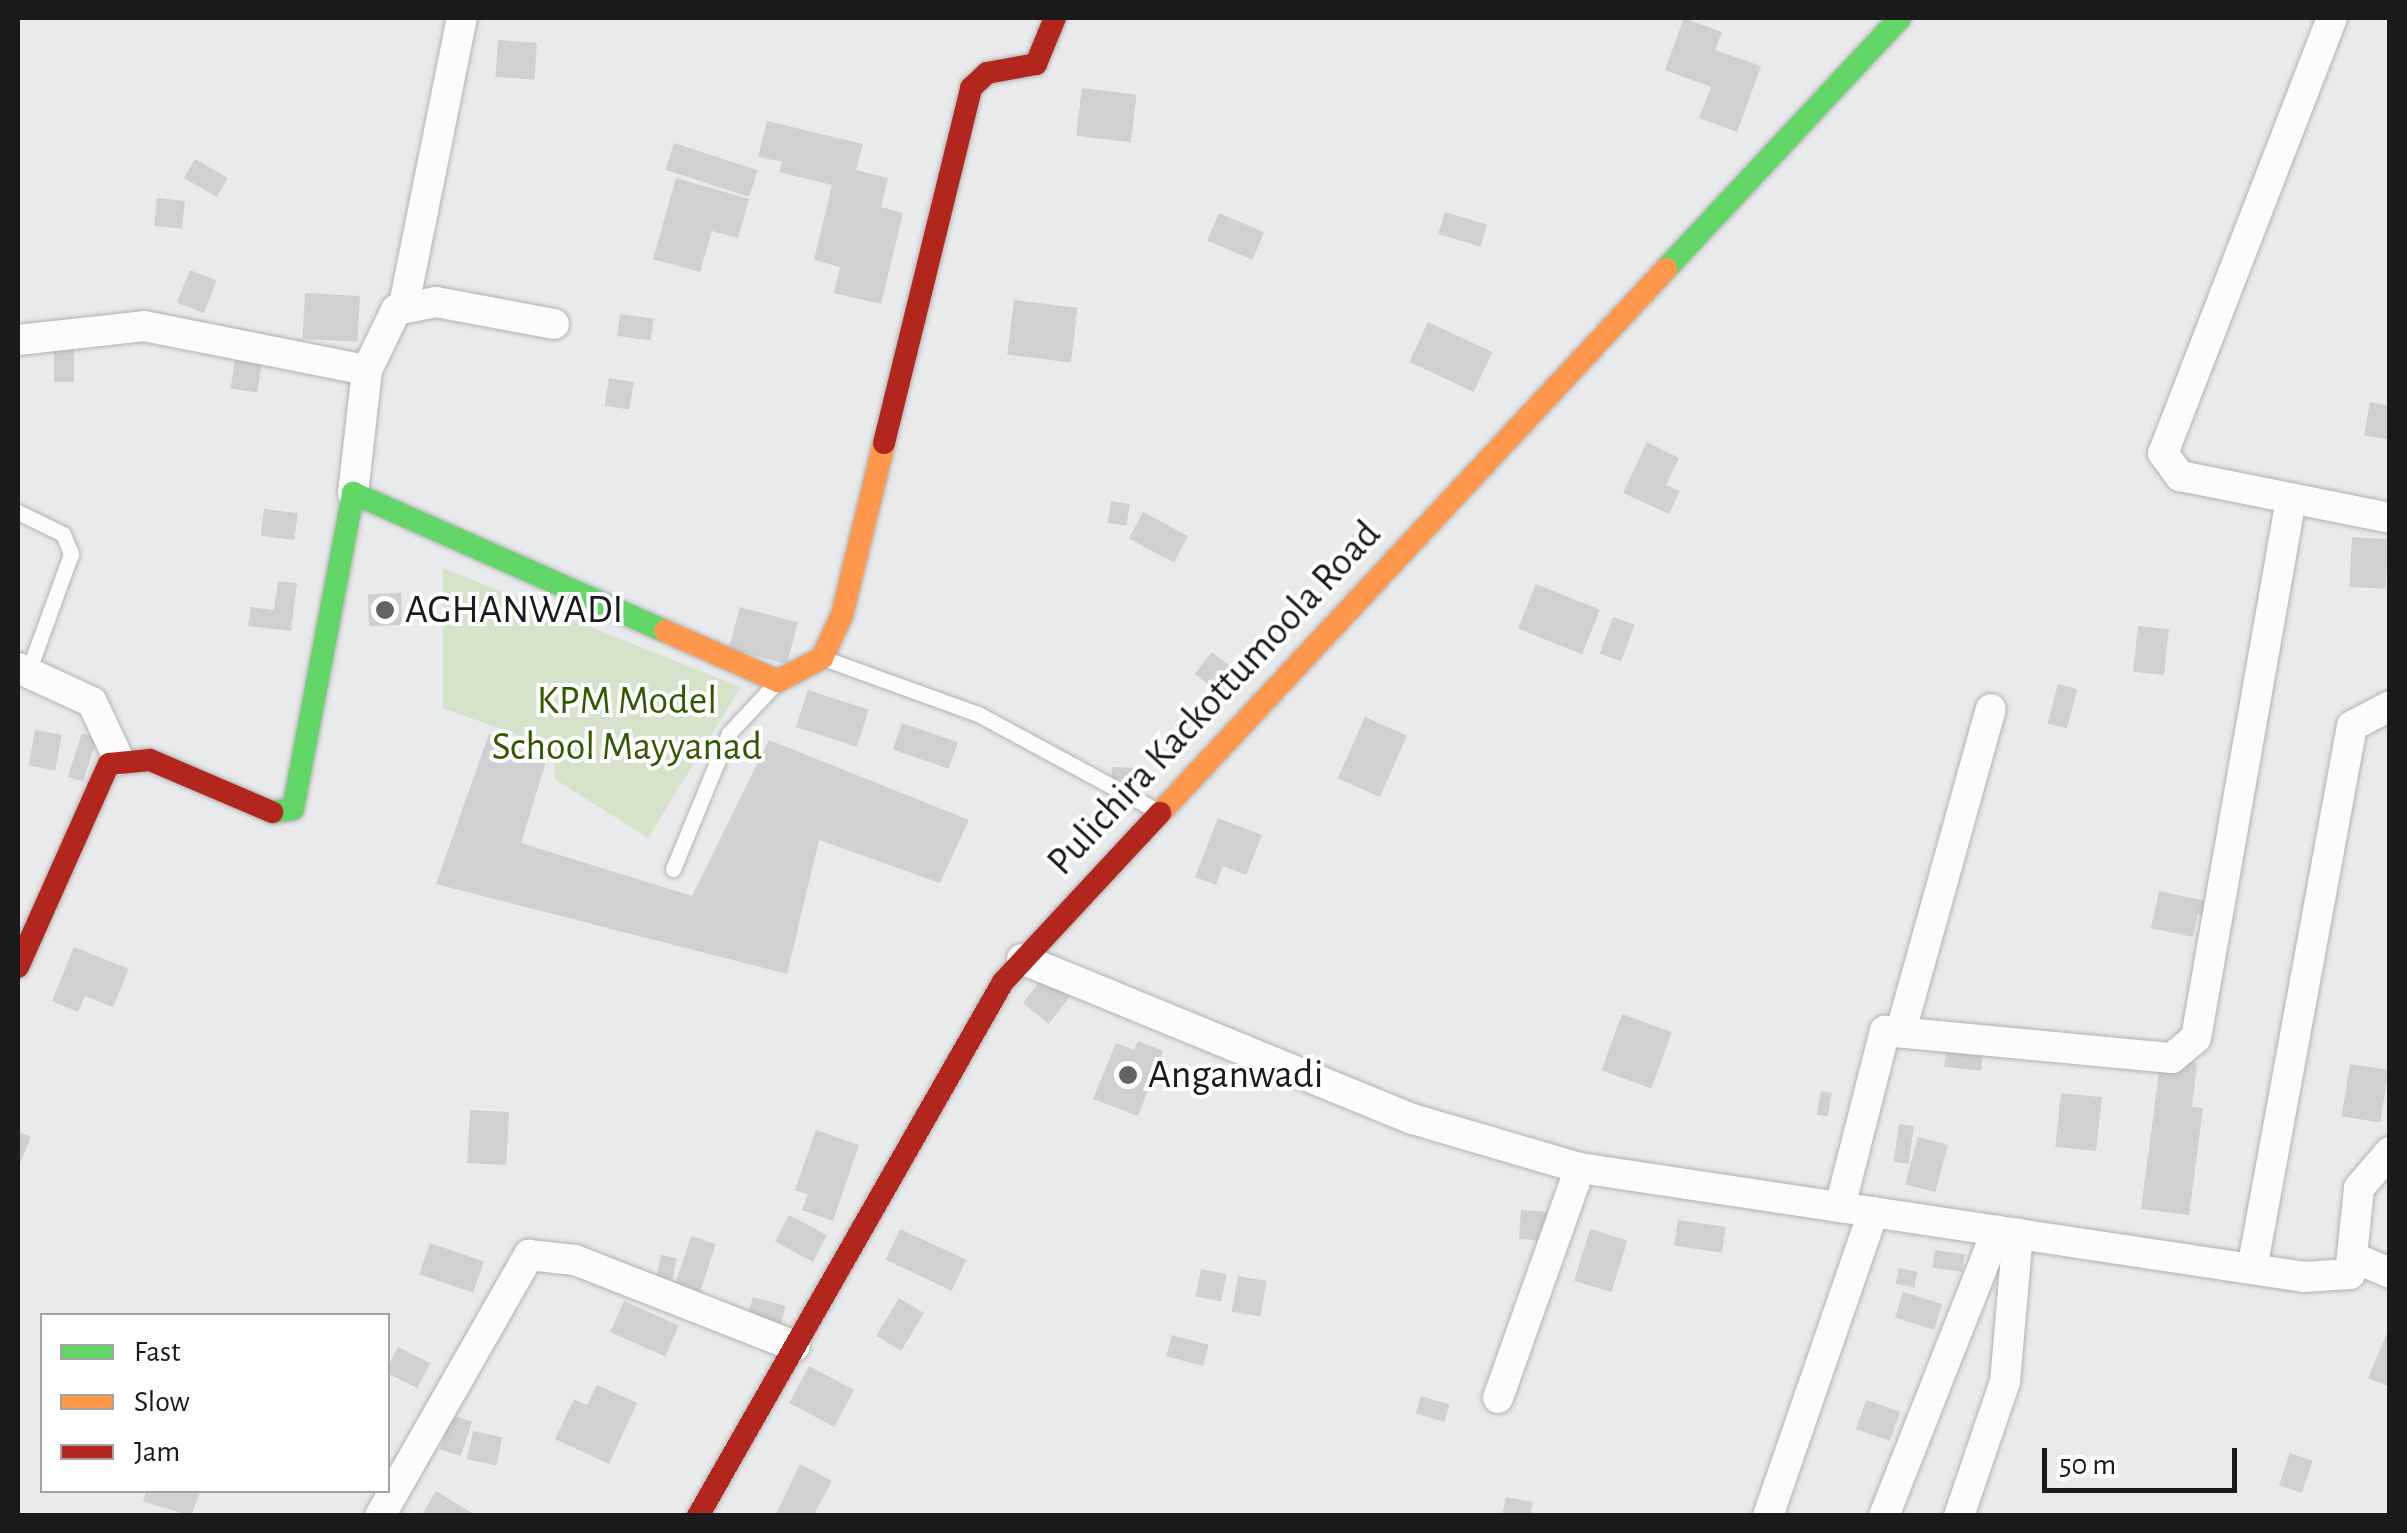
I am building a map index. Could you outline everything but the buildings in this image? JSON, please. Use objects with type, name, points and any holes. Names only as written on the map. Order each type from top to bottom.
[{"type":"street","points":[[20,959],[108,764],[150,760],[260,812],[293,808],[342,592],[368,370],[378,335],[404,305],[462,18]]},
{"type":"street","points":[[353,493],[778,681],[822,658],[842,616],[971,88],[987,74],[1036,64],[1055,18]]},
{"type":"street","name":"Pulichira Kackottumoola Road","points":[[698,1516],[1022,959],[1162,814],[1900,18]]},
{"type":"street","points":[[2332,18],[2163,452],[2180,476],[2390,518]]},
{"type":"street","points":[[404,305],[436,302],[554,324]]},
{"type":"street","points":[[18,340],[144,326],[368,370]]},
{"type":"street","points":[[1840,1207],[1876,1043],[1902,1027],[2154,1057],[2187,1050],[2291,498]]},
{"type":"street","points":[[23,670],[92,702],[119,760]]},
{"type":"street","points":[[2252,1269],[2352,726],[2390,706]]},
{"type":"street","points":[[1902,1027],[1991,708]]},
{"type":"street","points":[[1022,959],[1412,1119],[1580,1168],[2252,1269],[2334,1280],[2357,1259],[2359,1188],[2390,1152]]},
{"type":"street","points":[[1498,1398],[1580,1168]]},
{"type":"street","points":[[1768,1516],[1873,1212]]},
{"type":"street","points":[[1884,1516],[2007,1232]]},
{"type":"street","points":[[1959,1516],[2005,1382],[2007,1232]]},
{"type":"street","points":[[380,1516],[529,1255],[575,1260],[795,1346]]},
{"type":"street","points":[[2357,1259],[2390,1273]]},
{"type":"lane","points":[[18,512],[63,534],[71,554],[23,670]]},
{"type":"lane","points":[[822,658],[978,714],[1162,814]]},
{"type":"lane","points":[[673,869],[729,733],[778,681]]},
{"type":"green space","name":"KPM Model School Mayyanad","points":[[443,568],[741,687],[648,838],[555,779],[553,748],[443,708]]},
{"type":"traffic: fast","points":[[1666,269],[1900,18]]},
{"type":"traffic: fast","points":[[272,812],[293,809],[353,493],[665,631]]},
{"type":"traffic: slow","points":[[1160,813],[1666,269]]},
{"type":"traffic: slow","points":[[665,631],[778,681],[822,658],[842,615],[884,443]]},
{"type":"traffic: jam","points":[[884,443],[971,88],[987,73],[1036,64],[1055,18]]},
{"type":"traffic: jam","points":[[18,967],[109,764],[150,760],[272,812]]},
{"type":"traffic: jam","points":[[698,1516],[1003,982],[1160,813]]},
{"type":"place","name":"AGHANWADI","points":[[385,610]]},
{"type":"place","name":"Anganwadi","points":[[1128,1075]]}]
